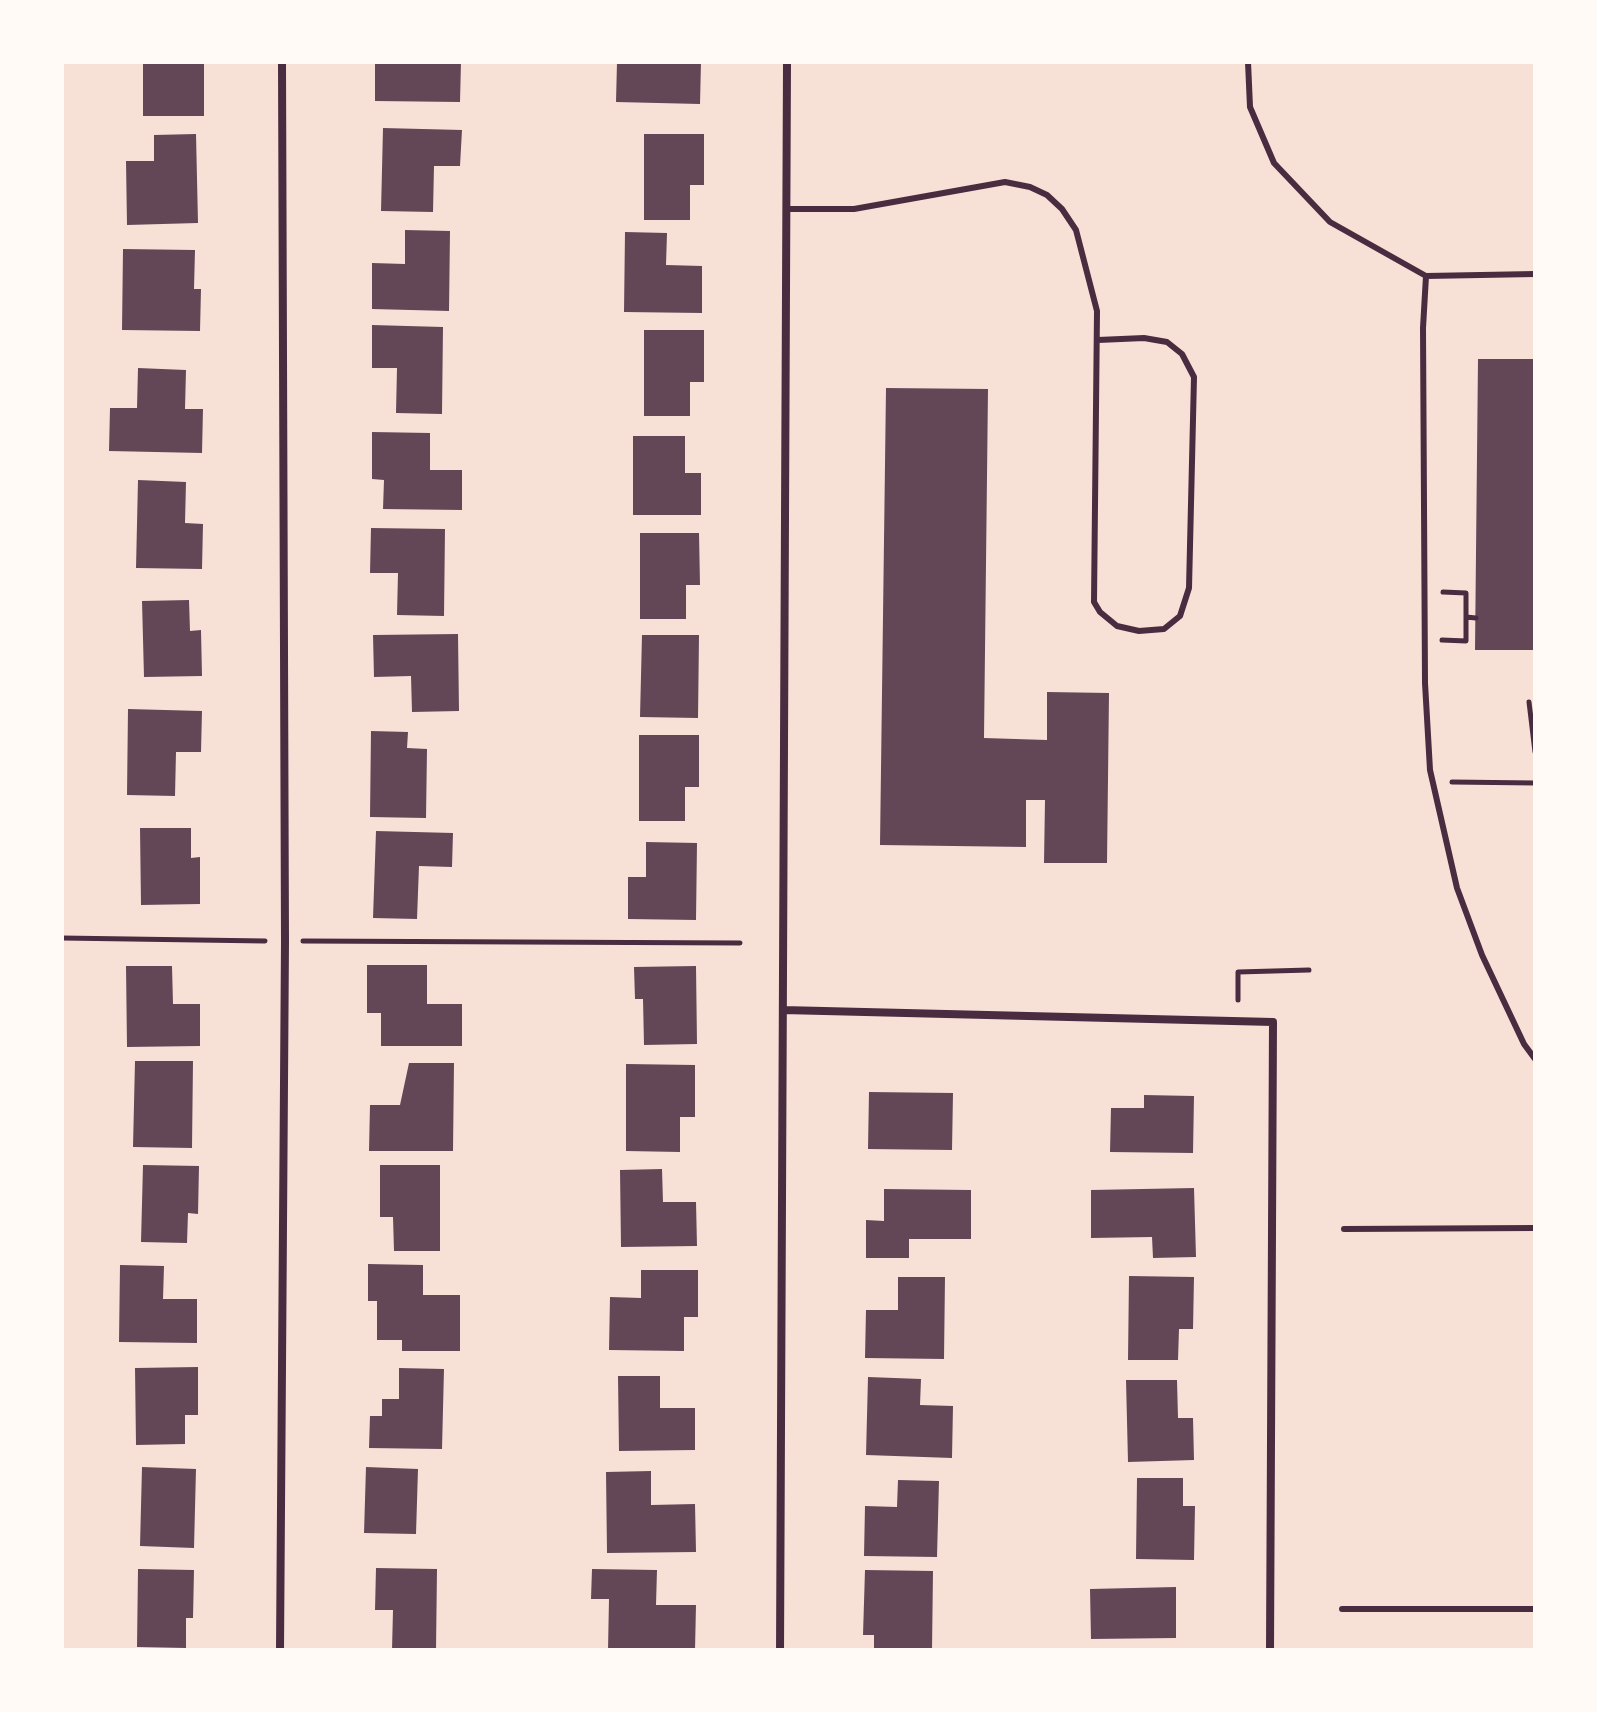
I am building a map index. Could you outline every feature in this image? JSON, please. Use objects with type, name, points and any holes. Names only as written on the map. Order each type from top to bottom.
[{"type":"street","points":[[280,1650],[285,941],[282,62]]},
{"type":"street","points":[[780,1650],[787,62]]},
{"type":"street","points":[[783,1010],[1273,1022],[1270,1650]]},
{"type":"lane","points":[[1248,62],[1250,107],[1274,163],[1330,222],[1426,276],[1535,274]]},
{"type":"lane","points":[[787,209],[854,209],[1005,182],[1030,187],[1047,195],[1062,209],[1076,230],[1097,311],[1094,602],[1100,612],[1117,626],[1139,631],[1164,629],[1180,616],[1189,588],[1194,377],[1182,354],[1167,342],[1144,338],[1098,340]]},
{"type":"lane","points":[[1426,276],[1423,328],[1425,668],[1430,770],[1457,888],[1482,955],[1524,1044],[1535,1059]]},
{"type":"lane","points":[[1344,1229],[1535,1228]]},
{"type":"lane","points":[[1342,1609],[1535,1609]]},
{"type":"path","points":[[1441,640],[1466,641],[1466,593],[1442,592]]},
{"type":"path","points":[[1466,617],[1476,618]]},
{"type":"path","points":[[1529,702],[1535,752]]},
{"type":"path","points":[[1451,782],[1535,783]]},
{"type":"path","points":[[62,938],[740,943]]},
{"type":"path","points":[[1238,989],[1238,972],[1309,970]]},
{"type":"building","points":[[143,62],[204,62],[204,116],[143,116]]},
{"type":"building","points":[[375,62],[461,62],[460,102],[375,101]]},
{"type":"building","points":[[617,62],[701,62],[700,104],[616,102]]},
{"type":"building","points":[[383,128],[462,130],[460,166],[434,166],[433,212],[381,211]]},
{"type":"building","points":[[196,134],[198,223],[127,225],[126,161],[154,161],[154,135]]},
{"type":"building","points":[[644,134],[704,134],[704,185],[690,185],[690,220],[644,220]]},
{"type":"building","points":[[405,230],[450,231],[449,311],[372,309],[372,263],[405,264]]},
{"type":"building","points":[[625,232],[667,233],[666,265],[702,266],[702,313],[624,312]]},
{"type":"building","points":[[123,249],[195,250],[194,289],[201,289],[200,331],[122,330]]},
{"type":"building","points":[[372,325],[443,327],[442,414],[396,413],[397,368],[372,368]]},
{"type":"building","points":[[644,330],[704,330],[704,382],[690,382],[690,416],[644,416]]},
{"type":"building","points":[[1478,359],[1535,359],[1535,650],[1475,650]]},
{"type":"building","points":[[138,368],[186,370],[185,409],[203,409],[202,453],[109,451],[110,408],[137,408]]},
{"type":"building","points":[[886,388],[988,389],[984,738],[1047,740],[1047,692],[1109,693],[1107,863],[1044,863],[1045,800],[1026,800],[1026,847],[880,845]]},
{"type":"building","points":[[372,432],[430,433],[430,470],[462,470],[462,510],[383,509],[384,480],[372,479]]},
{"type":"building","points":[[633,436],[685,436],[685,473],[701,473],[701,515],[633,515]]},
{"type":"building","points":[[138,480],[186,482],[185,523],[203,524],[202,569],[136,568]]},
{"type":"building","points":[[371,528],[445,529],[444,616],[397,615],[398,573],[370,573]]},
{"type":"building","points":[[640,533],[699,533],[700,585],[686,585],[686,619],[640,619]]},
{"type":"building","points":[[189,600],[190,631],[201,630],[202,676],[144,677],[142,601]]},
{"type":"building","points":[[458,634],[459,711],[412,712],[411,676],[374,677],[373,635]]},
{"type":"building","points":[[642,635],[699,635],[698,718],[640,717]]},
{"type":"building","points":[[128,709],[202,711],[201,752],[176,752],[175,796],[127,795]]},
{"type":"building","points":[[371,731],[408,732],[407,748],[427,749],[426,818],[370,817]]},
{"type":"building","points":[[639,735],[699,735],[699,787],[685,787],[685,821],[639,821]]},
{"type":"building","points":[[140,828],[191,828],[191,858],[200,857],[200,904],[141,905]]},
{"type":"building","points":[[376,831],[453,833],[452,867],[419,866],[417,919],[373,918]]},
{"type":"building","points":[[646,842],[697,843],[696,920],[628,919],[628,877],[646,877]]},
{"type":"building","points":[[367,965],[427,965],[427,1004],[462,1004],[462,1046],[381,1046],[381,1013],[367,1013]]},
{"type":"building","points":[[126,966],[172,966],[173,1004],[200,1004],[200,1046],[127,1047]]},
{"type":"building","points":[[696,966],[697,1044],[644,1045],[643,999],[635,999],[634,967]]},
{"type":"building","points":[[135,1061],[193,1061],[192,1148],[133,1147]]},
{"type":"building","points":[[409,1063],[454,1063],[453,1151],[369,1151],[370,1105],[400,1105]]},
{"type":"building","points":[[626,1064],[695,1065],[695,1117],[680,1117],[680,1152],[626,1151]]},
{"type":"building","points":[[869,1092],[953,1093],[952,1150],[868,1149]]},
{"type":"building","points":[[1144,1095],[1194,1096],[1193,1153],[1110,1152],[1111,1108],[1144,1108]]},
{"type":"building","points":[[143,1165],[199,1166],[198,1214],[188,1213],[187,1243],[141,1242]]},
{"type":"building","points":[[380,1165],[440,1165],[440,1251],[394,1251],[393,1217],[380,1217]]},
{"type":"building","points":[[662,1169],[663,1202],[696,1202],[697,1246],[621,1247],[620,1170]]},
{"type":"building","points":[[1194,1188],[1196,1257],[1153,1258],[1152,1237],[1091,1238],[1091,1190]]},
{"type":"building","points":[[884,1189],[971,1190],[971,1239],[909,1239],[909,1258],[866,1258],[866,1220],[884,1221]]},
{"type":"building","points":[[368,1264],[423,1265],[423,1295],[460,1295],[460,1351],[402,1351],[402,1340],[377,1340],[377,1301],[368,1301]]},
{"type":"building","points":[[120,1265],[164,1266],[163,1299],[197,1299],[197,1343],[119,1342]]},
{"type":"building","points":[[641,1270],[698,1270],[698,1317],[684,1317],[684,1351],[609,1350],[610,1297],[641,1298]]},
{"type":"building","points":[[1129,1276],[1194,1277],[1193,1329],[1179,1329],[1178,1360],[1128,1360]]},
{"type":"building","points":[[898,1277],[945,1277],[944,1359],[865,1358],[866,1310],[898,1310]]},
{"type":"building","points":[[198,1367],[198,1415],[185,1415],[185,1444],[136,1445],[135,1368]]},
{"type":"building","points":[[399,1368],[444,1369],[442,1449],[369,1448],[370,1416],[382,1416],[382,1399],[399,1399]]},
{"type":"building","points":[[618,1376],[660,1376],[660,1408],[695,1408],[695,1450],[619,1451]]},
{"type":"building","points":[[868,1377],[921,1379],[920,1405],[953,1406],[952,1458],[866,1455]]},
{"type":"building","points":[[1126,1380],[1177,1380],[1178,1418],[1193,1418],[1194,1460],[1128,1462]]},
{"type":"building","points":[[142,1467],[196,1469],[194,1548],[140,1546]]},
{"type":"building","points":[[366,1467],[418,1469],[416,1534],[364,1533]]},
{"type":"building","points":[[651,1471],[651,1505],[695,1504],[696,1552],[607,1553],[606,1472]]},
{"type":"building","points":[[1137,1478],[1183,1478],[1183,1506],[1195,1506],[1194,1560],[1136,1559]]},
{"type":"building","points":[[898,1480],[939,1481],[937,1557],[864,1556],[865,1506],[897,1507]]},
{"type":"building","points":[[376,1568],[437,1569],[436,1650],[392,1650],[393,1610],[375,1610]]},
{"type":"building","points":[[138,1569],[194,1570],[193,1618],[186,1618],[186,1648],[137,1647]]},
{"type":"building","points":[[592,1569],[657,1570],[656,1605],[696,1605],[695,1650],[608,1650],[609,1599],[591,1599]]},
{"type":"building","points":[[865,1570],[933,1571],[932,1650],[874,1650],[874,1635],[863,1635]]},
{"type":"building","points":[[1176,1587],[1176,1638],[1091,1639],[1090,1589]]}]
